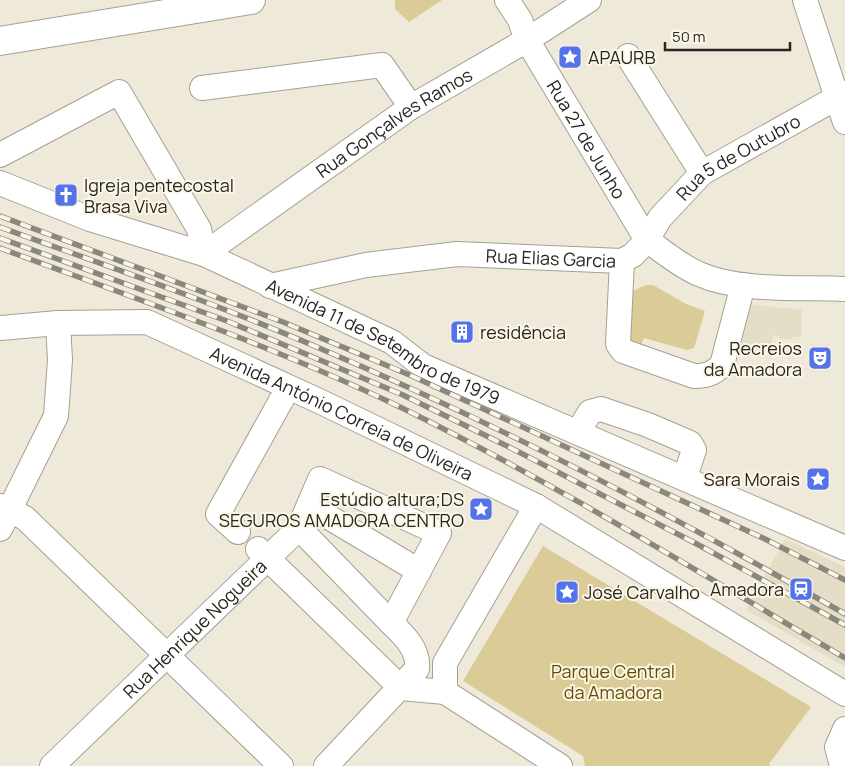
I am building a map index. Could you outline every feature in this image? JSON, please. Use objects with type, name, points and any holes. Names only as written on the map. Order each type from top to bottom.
[{"type":"main road","points":[[0,21],[131,0]]},
{"type":"main road","points":[[0,41],[251,0]]},
{"type":"street","name":"Rua 27 de Junho","points":[[507,0],[523,20],[647,240]]},
{"type":"street","name":"Rua Gonçalves Ramos","points":[[204,254],[411,107],[523,20],[589,0]]},
{"type":"street","points":[[805,0],[841,95],[845,122]]},
{"type":"street","points":[[628,56],[702,173]]},
{"type":"street","points":[[202,88],[382,65],[411,107]]},
{"type":"street","points":[[0,155],[119,92],[198,229],[204,254]]},
{"type":"street","name":"Rua 5 de Outubro","points":[[647,240],[660,218],[702,173],[841,95]]},
{"type":"street","name":"Avenida 11 de Setembro de 1979","points":[[0,183],[90,219],[204,254],[392,342],[423,366],[845,548]]},
{"type":"street","points":[[647,240],[677,262],[699,274],[743,285],[845,289]]},
{"type":"street","name":"Rua Elias Garcia","points":[[270,286],[366,265],[457,254],[622,261],[633,255],[647,240]]},
{"type":"street","points":[[622,261],[618,344],[623,351],[694,376],[706,376],[715,372],[722,365],[743,285]]},
{"type":"street","name":"Avenida António Correia de Oliveira","points":[[58,323],[147,322],[288,388],[536,506],[845,694]]},
{"type":"street","points":[[0,328],[58,323],[60,360],[56,416],[3,516],[25,518],[281,766]]},
{"type":"street","points":[[238,532],[218,514],[288,388]]},
{"type":"street","points":[[578,432],[590,412],[601,409],[648,425],[690,443],[694,450],[684,477]]},
{"type":"street","points":[[262,554],[300,528],[320,479],[439,534],[392,623]]},
{"type":"street","points":[[310,506],[419,571]]},
{"type":"street","points":[[444,692],[445,663],[536,506]]},
{"type":"street","points":[[300,528],[392,623],[412,646],[418,658],[417,669],[401,688],[326,766]]},
{"type":"street","name":"Rua Henrique Nogueira","points":[[52,766],[167,657],[262,554],[401,688]]},
{"type":"street","points":[[418,658],[451,652]]},
{"type":"street","points":[[401,688],[444,692],[560,766]]},
{"type":"street","points":[[842,766],[837,746],[845,729]]},
{"type":"shaded area","points":[[748,304],[802,310],[801,337],[792,337],[791,340],[780,339],[779,336],[773,335],[771,351],[738,341]]},
{"type":"shaded area","name":"Amadora","points":[[785,539],[845,567],[845,667],[746,610]]},
{"type":"green space","points":[[395,0],[442,0],[409,22],[395,9]]},
{"type":"green space","points":[[646,285],[653,285],[686,304],[705,311],[694,348],[687,350],[644,338],[638,352],[624,346],[630,331],[633,291]]},
{"type":"green space","name":"Parque Central da Amadora","points":[[543,546],[811,707],[769,764],[770,766],[585,766],[583,756],[463,681]]},
{"type":"railway","points":[[0,216],[283,322],[412,376],[765,539],[845,580]]},
{"type":"railway","points":[[0,227],[161,285],[240,316],[319,348],[454,408],[652,507],[845,614]]},
{"type":"railway","points":[[0,238],[227,321],[403,395],[507,446],[695,543],[845,625]]},
{"type":"railway","points":[[0,248],[252,343],[351,384],[400,407],[569,497],[845,658]]},
{"type":"place","name":"APAURB","points":[[570,57]]},
{"type":"place","name":"Igreja pentecostal Brasa Viva","points":[[66,195]]},
{"type":"place","name":"residência","points":[[462,332]]},
{"type":"place","name":"Recreios da Amadora","points":[[820,358]]},
{"type":"place","name":"Sara Morais","points":[[818,479]]},
{"type":"place","name":"Estúdio altura;DS SEGUROS AMADORA CENTRO","points":[[481,509]]},
{"type":"place","name":"Amadora","points":[[801,589]]},
{"type":"place","name":"José Carvalho","points":[[567,592]]}]
